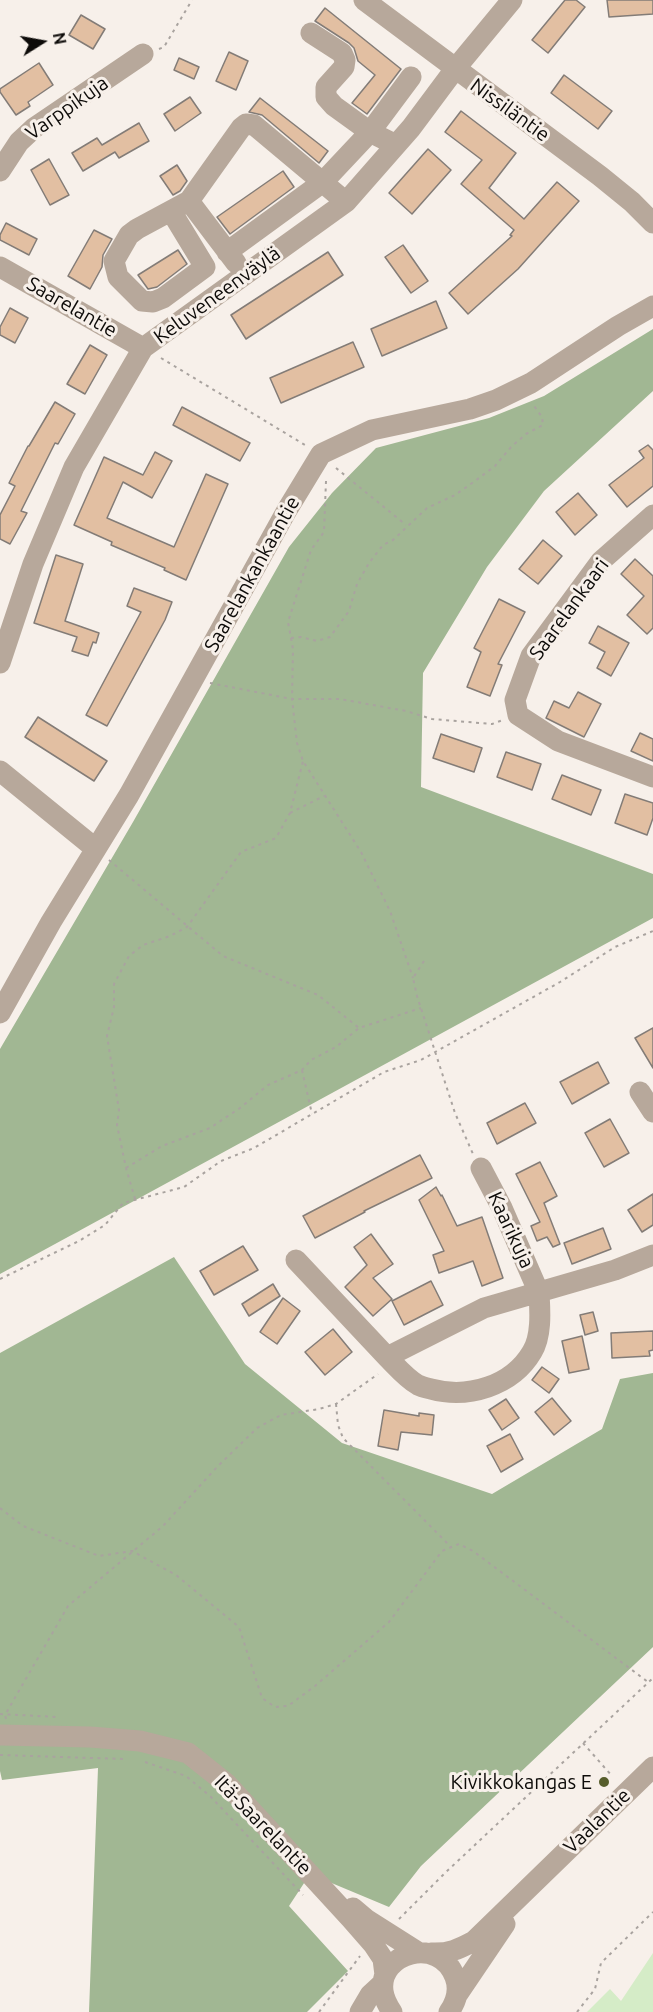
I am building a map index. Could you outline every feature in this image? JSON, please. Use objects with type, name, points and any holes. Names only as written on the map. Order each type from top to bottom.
[{"type":"street","name":"Nissiläntie","points":[[364,0],[600,176],[653,223]]},
{"type":"street","name":"Keluveneenväylä","points":[[0,663],[33,564],[74,467],[143,348],[346,202],[411,128],[454,69],[512,0]]},
{"type":"street","points":[[311,33],[342,53],[345,60],[344,67],[326,87],[326,97],[334,106],[370,132],[396,145]]},
{"type":"street","name":"Varppikuja","points":[[0,171],[19,142],[34,128],[143,54]]},
{"type":"street","points":[[227,252],[323,182],[370,132],[411,77]]},
{"type":"street","points":[[205,267],[163,298],[153,302],[142,301],[118,277],[114,261],[129,235],[180,206],[246,124],[254,125],[346,202]]},
{"type":"street","points":[[180,206],[227,252],[244,275]]},
{"type":"street","points":[[180,206],[205,267],[221,292]]},
{"type":"street","name":"Saarelantie","points":[[0,267],[143,348]]},
{"type":"street","points":[[163,298],[179,321]]},
{"type":"street","points":[[321,454],[372,430],[470,409],[496,400],[522,388],[653,306]]},
{"type":"street","name":"Saarelankankaantie","points":[[0,1013],[51,922],[129,795],[287,510],[321,454]]},
{"type":"street","name":"Saarelankaari","points":[[518,715],[515,700],[531,656],[601,561],[653,515]]},
{"type":"street","points":[[518,715],[558,741],[653,777]]},
{"type":"street","points":[[0,771],[96,849]]},
{"type":"street","points":[[640,1092],[653,1112]]},
{"type":"street","name":"Kaarikuja","points":[[481,1168],[502,1208],[539,1293]]},
{"type":"street","points":[[392,1362],[484,1308],[615,1270],[653,1255]]},
{"type":"street","points":[[296,1260],[392,1362],[419,1386],[447,1393],[480,1391],[514,1373],[533,1351],[537,1337],[539,1293]]},
{"type":"street","name":"Itä-Saarelantie","points":[[0,1735],[90,1737],[140,1741],[188,1753],[227,1784],[311,1889],[380,1938],[442,1959],[451,1968],[456,1980],[454,2006]]},
{"type":"street","name":"Vaalantie","points":[[384,1979],[391,1966],[406,1955],[425,1952],[445,1954],[474,1941],[653,1767]]},
{"type":"street","name":"Vaalantie","points":[[454,2006],[516,1908],[541,1876]]},
{"type":"street","name":"Itä-Saarelantie","points":[[380,1938],[383,1993],[392,2012]]},
{"type":"street","points":[[360,2012],[370,1995],[384,1979]]},
{"type":"path","points":[[143,54],[164,47],[192,0]]},
{"type":"path","points":[[143,348],[321,454],[406,526]]},
{"type":"path","points":[[291,638],[301,637],[317,641],[330,637],[349,610],[357,584],[369,563],[383,545],[393,540],[427,508],[455,495],[475,481],[526,434],[543,425],[542,417],[522,388]]},
{"type":"path","points":[[321,454],[327,485],[324,532],[311,550],[288,622],[293,649],[292,699],[297,743],[303,761],[361,852],[390,911],[455,1113],[481,1168]]},
{"type":"path","points":[[193,680],[292,699],[340,699],[406,711],[432,719],[492,724],[518,715]]},
{"type":"path","points":[[135,1200],[117,1125],[119,1110],[107,1036],[114,1007],[114,984],[129,957],[143,945],[170,936],[187,927],[241,852],[276,838],[290,813],[303,761]]},
{"type":"path","points":[[290,813],[324,796]]},
{"type":"path","points":[[96,849],[223,956],[318,995],[359,1028]]},
{"type":"path","points":[[0,1279],[79,1241],[105,1225],[123,1203],[184,1187],[221,1161],[254,1148],[384,1072],[421,1060],[560,982],[615,947],[653,931]]},
{"type":"path","points":[[413,978],[424,961]]},
{"type":"path","points":[[126,1168],[162,1146],[210,1128],[240,1108],[268,1085],[303,1070],[311,1060],[336,1047],[359,1028],[421,1008]]},
{"type":"path","points":[[303,1070],[312,1114]]},
{"type":"path","points":[[5,1715],[68,1606],[163,1526],[218,1466],[257,1428],[281,1415],[336,1404],[392,1362]]},
{"type":"path","points":[[336,1404],[338,1425],[343,1438],[451,1547]]},
{"type":"path","points":[[0,1508],[23,1526],[99,1556],[132,1551],[176,1575],[239,1628],[262,1698],[275,1707],[288,1706],[315,1686],[389,1622],[442,1551],[459,1544],[472,1551],[648,1682]]},
{"type":"path","points":[[319,2012],[361,1956],[446,1872],[653,1678]]},
{"type":"path","points":[[0,1714],[62,1717]]},
{"type":"path","points":[[583,1743],[612,1776]]},
{"type":"path","points":[[0,1755],[126,1759]]},
{"type":"path","points":[[138,1759],[186,1776],[311,1889]]},
{"type":"path","points":[[577,2012],[595,1989],[602,1963],[653,1912]]},
{"type":"green space","points":[[653,329],[653,391],[544,491],[487,567],[423,673],[421,787],[653,874],[653,918],[0,1274],[0,1049],[133,822],[289,547],[332,493],[376,448],[489,418],[544,396]]},
{"type":"green space","points":[[174,1257],[245,1364],[342,1443],[492,1494],[602,1429],[620,1379],[653,1373],[653,1647],[421,1866],[389,1907],[310,1874],[289,1906],[348,1971],[307,2012],[89,2012],[98,1768],[2,1780],[0,1771],[0,1353]]},
{"type":"green space","points":[[653,1953],[653,2012],[587,2012],[610,1989],[621,2001]]},
{"type":"building","points":[[565,0],[576,0],[585,7],[548,53],[532,40]]},
{"type":"building","points":[[607,0],[653,0],[653,14],[609,17]]},
{"type":"building","points":[[325,8],[401,69],[367,114],[352,103],[375,75],[358,61],[354,48],[349,43],[315,21]]},
{"type":"building","points":[[81,15],[105,29],[93,49],[69,35]]},
{"type":"building","points":[[229,52],[248,61],[236,90],[216,81]]},
{"type":"building","points":[[179,58],[199,67],[194,79],[174,70]]},
{"type":"building","points":[[39,63],[53,85],[28,102],[30,106],[16,115],[0,89]]},
{"type":"building","points":[[564,75],[612,111],[598,129],[551,93]]},
{"type":"building","points":[[190,97],[201,113],[175,131],[164,114]]},
{"type":"building","points":[[260,98],[328,151],[319,163],[262,115],[249,112]]},
{"type":"building","points":[[461,111],[516,153],[489,188],[524,219],[557,182],[579,201],[518,269],[468,314],[449,293],[512,236],[510,235],[514,230],[461,184],[482,160],[445,132]]},
{"type":"building","points":[[139,123],[149,141],[119,158],[115,152],[83,171],[72,153],[97,138],[102,145]]},
{"type":"building","points":[[428,149],[451,170],[412,214],[389,193]]},
{"type":"building","points":[[49,159],[69,195],[50,205],[31,170]]},
{"type":"building","points":[[177,165],[187,181],[180,191],[173,195],[160,176]]},
{"type":"building","points":[[283,171],[294,187],[230,234],[217,217]]},
{"type":"building","points":[[6,223],[37,239],[29,255],[0,240]]},
{"type":"building","points":[[94,230],[112,239],[103,255],[102,267],[90,289],[68,276]]},
{"type":"building","points":[[403,245],[428,281],[411,293],[385,257]]},
{"type":"building","points":[[178,250],[187,264],[157,287],[148,289],[138,275]]},
{"type":"building","points":[[328,252],[343,275],[246,339],[231,315]]},
{"type":"building","points":[[436,301],[447,328],[382,356],[371,329]]},
{"type":"building","points":[[10,308],[28,318],[15,343],[0,335],[0,327]]},
{"type":"building","points":[[353,342],[364,367],[281,403],[270,378]]},
{"type":"building","points":[[90,345],[107,355],[85,394],[67,384]]},
{"type":"building","points":[[55,402],[75,414],[58,444],[55,443],[21,511],[27,513],[10,544],[0,539],[0,515],[15,486],[9,483]]},
{"type":"building","points":[[182,407],[250,443],[240,461],[173,425]]},
{"type":"building","points":[[648,445],[653,450],[653,486],[627,507],[609,485],[644,458],[639,451]]},
{"type":"building","points":[[155,452],[172,461],[152,498],[123,482],[107,518],[174,547],[206,474],[228,484],[186,580],[74,525],[104,457],[143,475]]},
{"type":"building","points":[[578,493],[597,515],[575,535],[556,512]]},
{"type":"building","points":[[543,540],[562,556],[538,584],[519,569]]},
{"type":"building","points":[[56,555],[83,564],[65,621],[99,633],[88,656],[72,651],[77,637],[34,623]]},
{"type":"building","points":[[635,559],[653,576],[653,628],[647,634],[627,615],[644,596],[621,574]]},
{"type":"building","points":[[134,588],[172,602],[165,620],[107,726],[86,715],[141,612],[127,606]]},
{"type":"building","points":[[499,599],[525,612],[498,664],[502,665],[490,696],[467,687],[481,652],[474,648]]},
{"type":"building","points":[[598,626],[629,643],[611,676],[597,668],[605,652],[589,643]]},
{"type":"building","points":[[578,692],[601,704],[584,737],[546,718],[554,701],[569,708]]},
{"type":"building","points":[[38,717],[107,761],[94,781],[25,737]]},
{"type":"building","points":[[640,733],[653,739],[653,761],[631,751]]},
{"type":"building","points":[[441,734],[482,748],[474,772],[433,758]]},
{"type":"building","points":[[506,752],[541,764],[532,790],[497,777]]},
{"type":"building","points":[[562,775],[601,790],[591,815],[552,799]]},
{"type":"building","points":[[625,794],[653,803],[653,818],[647,835],[615,823]]},
{"type":"building","points":[[653,1028],[653,1068],[635,1038]]},
{"type":"building","points":[[598,1062],[609,1083],[572,1104],[560,1082]]},
{"type":"building","points":[[525,1103],[536,1123],[497,1144],[487,1123]]},
{"type":"building","points":[[610,1119],[629,1153],[604,1167],[585,1133]]},
{"type":"building","points":[[420,1155],[432,1178],[315,1238],[303,1216]]},
{"type":"building","points":[[540,1162],[557,1196],[544,1203],[560,1244],[553,1247],[547,1237],[537,1241],[531,1226],[540,1222],[516,1174]]},
{"type":"building","points":[[436,1187],[457,1226],[482,1217],[503,1278],[482,1286],[473,1261],[439,1273],[433,1255],[444,1251],[419,1200]]},
{"type":"building","points":[[653,1194],[653,1225],[642,1232],[628,1210]]},
{"type":"building","points":[[603,1228],[611,1249],[572,1264],[564,1243]]},
{"type":"building","points":[[371,1234],[393,1264],[373,1278],[392,1299],[373,1316],[345,1287],[367,1265],[354,1247]]},
{"type":"building","points":[[243,1246],[258,1270],[214,1295],[200,1271]]},
{"type":"building","points":[[431,1281],[443,1305],[404,1325],[392,1301]]},
{"type":"building","points":[[273,1284],[280,1296],[249,1316],[242,1304]]},
{"type":"building","points":[[283,1298],[300,1311],[277,1344],[260,1332]]},
{"type":"building","points":[[593,1312],[598,1331],[585,1335],[580,1315]]},
{"type":"building","points":[[333,1329],[352,1352],[325,1375],[305,1352]]},
{"type":"building","points":[[653,1331],[653,1350],[649,1351],[650,1356],[612,1358],[611,1333]]},
{"type":"building","points":[[582,1336],[589,1369],[569,1373],[562,1341]]},
{"type":"building","points":[[542,1367],[559,1379],[549,1393],[532,1380]]},
{"type":"building","points":[[552,1398],[571,1421],[554,1435],[535,1412]]},
{"type":"building","points":[[506,1399],[519,1418],[502,1430],[489,1410]]},
{"type":"building","points":[[384,1410],[419,1416],[419,1413],[434,1415],[432,1435],[401,1432],[398,1450],[378,1446]]},
{"type":"building","points":[[510,1434],[523,1459],[501,1472],[487,1446]]},
{"type":"place","name":"Kivikkokangas E","points":[[604,1782]]}]
